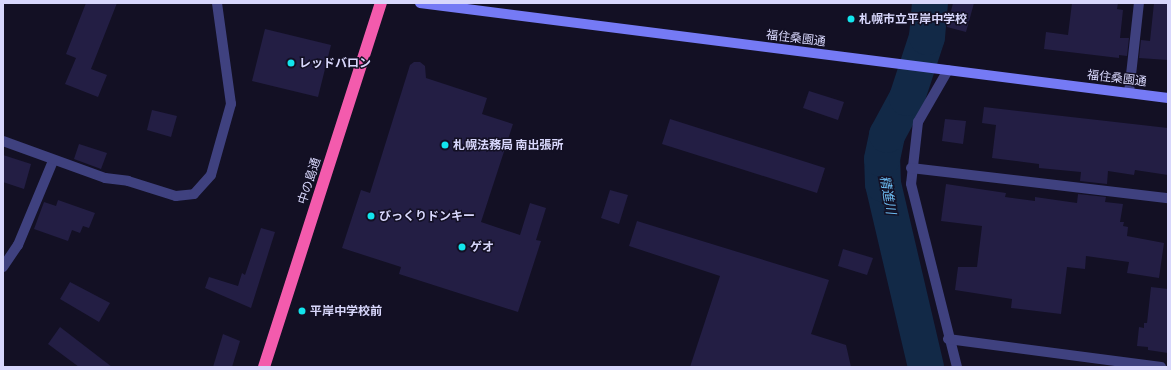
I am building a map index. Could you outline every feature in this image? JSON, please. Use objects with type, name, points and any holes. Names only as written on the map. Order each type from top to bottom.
[{"type":"highway","name":"中の島通","points":[[264,367],[381,3]]},
{"type":"street","points":[[3,141],[53,161],[105,178],[128,180],[176,196],[194,194],[203,187],[211,175],[231,104],[216,3]]},
{"type":"street","name":"福住桑園通","points":[[420,3],[1168,98]]},
{"type":"street","points":[[1129,93],[1139,3]]},
{"type":"street","points":[[948,70],[918,122],[911,168],[911,184],[948,339],[957,367]]},
{"type":"street","points":[[3,266],[18,245],[53,161]]},
{"type":"street","points":[[911,168],[1168,198]]},
{"type":"street","points":[[948,339],[1161,367]]},
{"type":"building","points":[[86,3],[117,3],[91,69],[107,75],[98,97],[65,84],[76,58],[66,54]]},
{"type":"building","points":[[953,3],[974,3],[966,32],[947,27]]},
{"type":"building","points":[[1072,3],[1118,3],[1117,9],[1123,10],[1120,38],[1129,38],[1127,56],[1119,55],[1119,58],[1044,49],[1046,32],[1068,35]]},
{"type":"building","points":[[1154,3],[1168,3],[1168,60],[1139,58],[1141,40],[1150,41]]},
{"type":"building","name":"レッドバロン","points":[[265,29],[331,45],[318,97],[252,81]]},
{"type":"building","points":[[414,62],[420,62],[425,66],[426,78],[487,98],[482,114],[513,124],[481,222],[520,235],[530,203],[546,208],[536,240],[541,241],[518,312],[399,274],[401,267],[342,248],[361,190],[370,193],[410,65]]},
{"type":"building","points":[[809,91],[844,102],[838,120],[803,108]]},
{"type":"building","points":[[984,107],[1168,128],[1168,175],[1135,170],[1134,175],[1108,171],[1107,184],[1080,181],[1081,172],[1039,168],[1039,164],[992,158],[996,125],[982,123]]},
{"type":"building","points":[[152,110],[177,116],[171,137],[147,130]]},
{"type":"building","points":[[670,119],[825,168],[817,193],[662,144]]},
{"type":"building","points":[[945,119],[966,121],[963,144],[942,141]]},
{"type":"building","points":[[79,144],[107,153],[101,169],[74,159]]},
{"type":"building","points":[[3,155],[31,164],[24,189],[3,182]]},
{"type":"building","points":[[946,184],[1006,193],[1005,197],[1035,201],[1035,197],[1077,203],[1078,194],[1106,197],[1105,202],[1123,204],[1120,222],[1124,222],[1123,226],[1128,227],[1127,236],[1164,243],[1159,278],[1127,273],[1129,262],[1086,256],[1085,269],[1067,267],[1061,314],[1011,308],[1012,299],[955,290],[958,267],[977,267],[982,226],[941,221]]},
{"type":"building","points":[[610,190],[628,195],[619,224],[601,218]]},
{"type":"building","points":[[58,200],[95,213],[89,228],[83,226],[80,233],[72,230],[68,241],[34,229],[44,202],[56,206]]},
{"type":"building","points":[[637,221],[829,280],[811,334],[846,345],[851,367],[690,367],[720,276],[629,246]]},
{"type":"building","points":[[261,228],[275,232],[251,308],[205,288],[209,277],[238,286],[242,273],[245,275]]},
{"type":"building","points":[[843,249],[873,258],[867,275],[838,266]]},
{"type":"building","points":[[70,282],[110,303],[99,322],[60,299]]},
{"type":"building","points":[[1151,287],[1168,289],[1168,353],[1148,350],[1148,347],[1137,346],[1139,327],[1144,328],[1144,323],[1147,323]]},
{"type":"building","points":[[60,327],[112,367],[79,367],[48,344]]},
{"type":"building","points":[[223,334],[240,341],[232,367],[213,367]]},
{"type":"waterway","name":"精進川","points":[[926,367],[883,184],[882,159],[887,135],[907,98],[927,37],[930,3]]},
{"type":"place","name":"札幌市立平岸中学校","points":[[851,19]]},
{"type":"place","name":"レッドバロン","points":[[291,63]]},
{"type":"place","name":"札幌法務局 南出張所","points":[[445,145]]},
{"type":"place","name":"びっくりドンキー","points":[[371,216]]},
{"type":"place","name":"ゲオ","points":[[462,247]]},
{"type":"place","name":"平岸中学校前","points":[[302,311]]}]
